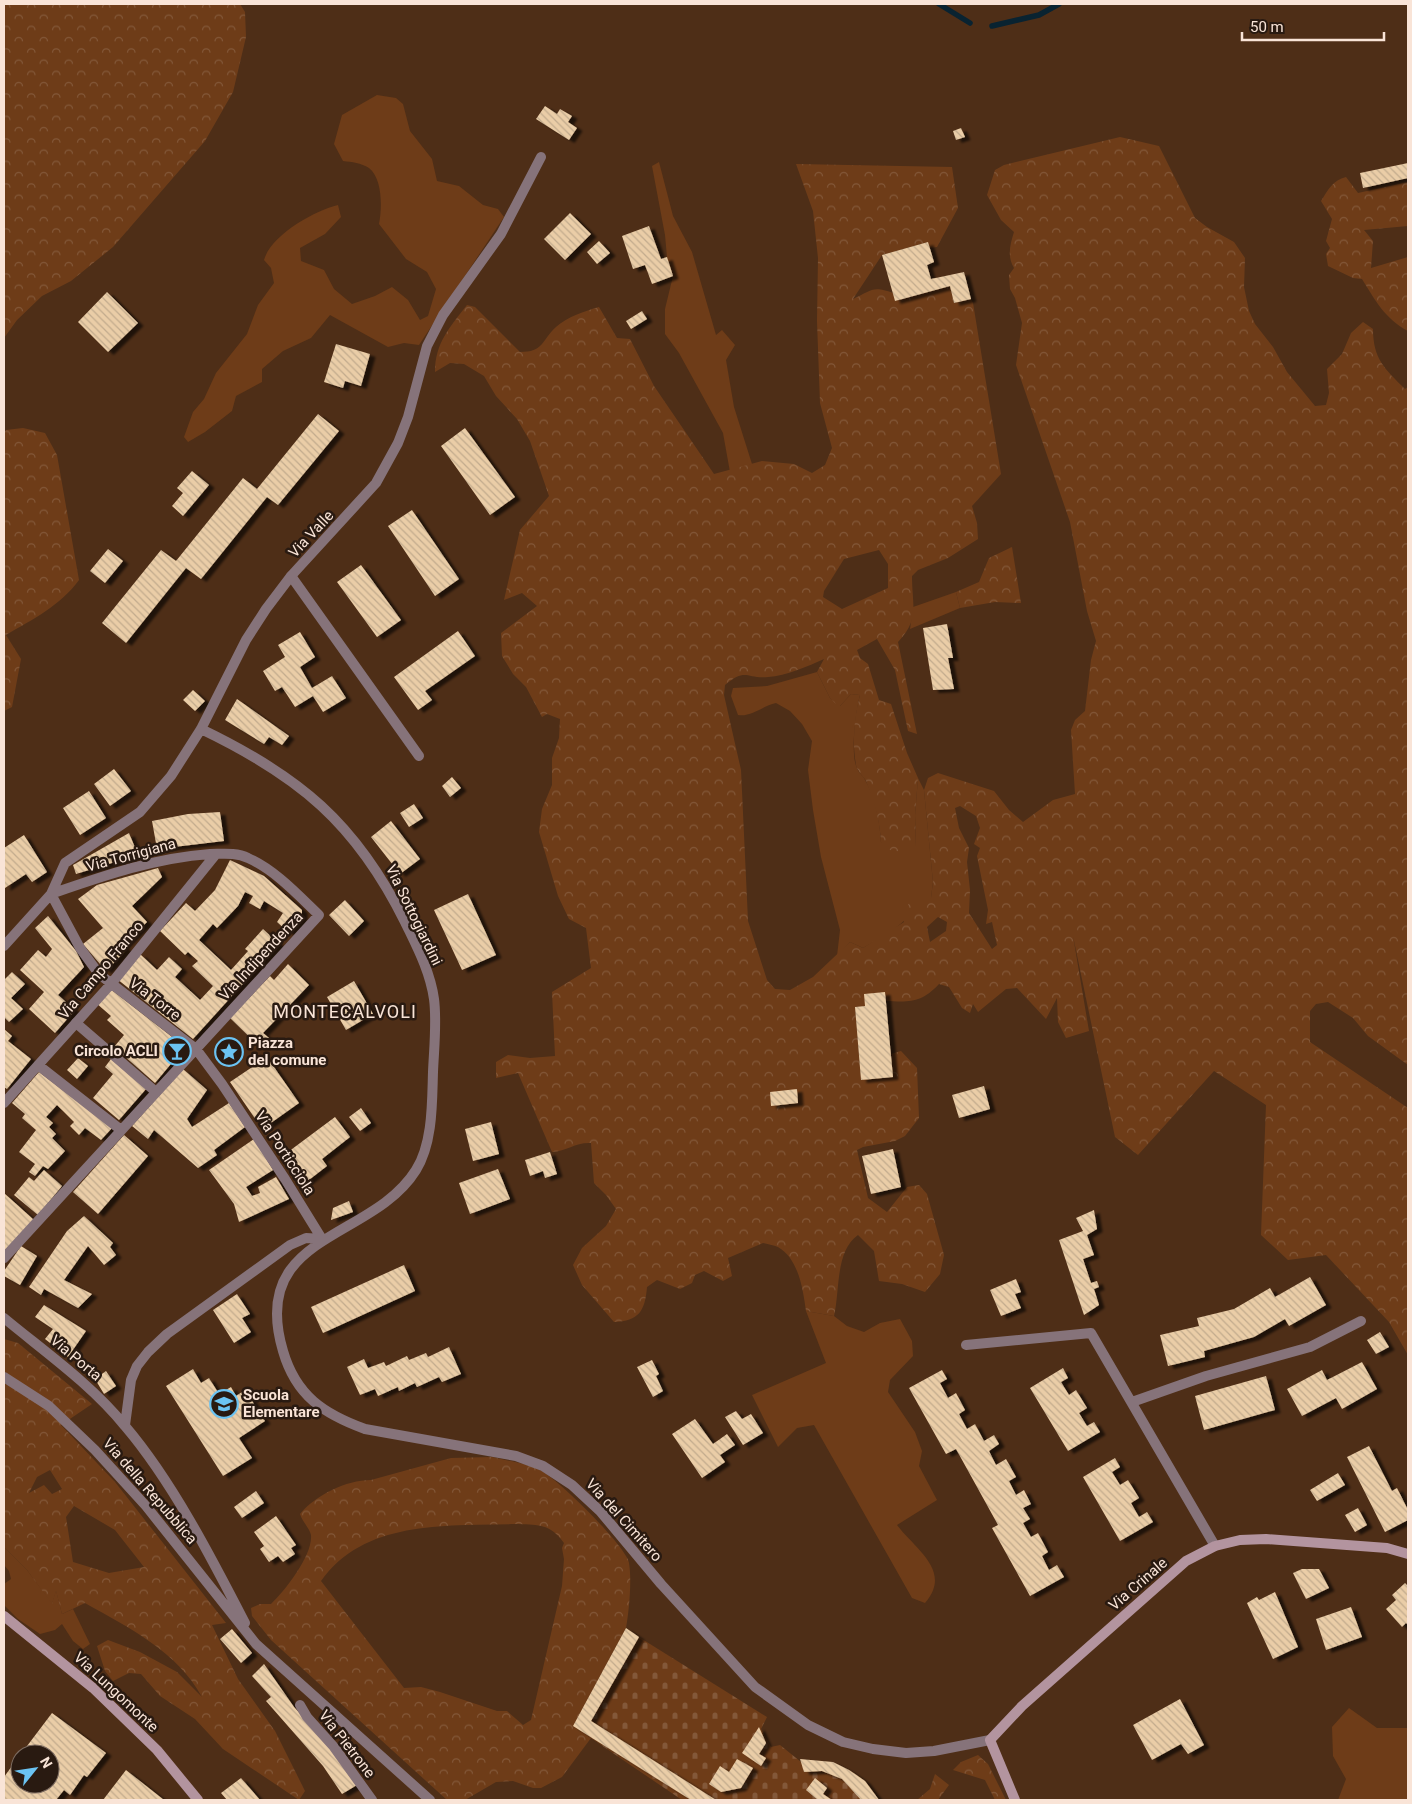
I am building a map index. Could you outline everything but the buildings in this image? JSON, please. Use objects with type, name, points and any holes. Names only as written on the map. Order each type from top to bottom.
[{"type":"street","name":"Via Valle","points":[[50,894],[65,863],[140,812],[171,776],[201,728],[246,640],[266,609],[291,576],[347,517],[376,483],[389,462],[408,417],[427,346],[443,314],[501,234],[541,156]]},
{"type":"street","points":[[291,576],[419,756]]},
{"type":"street","name":"Via Sottogiardini","points":[[201,728],[273,767],[316,801],[356,841],[368,857],[400,912],[419,951],[432,988],[434,1013],[432,1095],[428,1130],[420,1162],[416,1170],[396,1194],[322,1239]]},
{"type":"street","name":"Via Torrigiana","points":[[50,894],[156,860],[216,854],[239,855],[260,864],[319,915]]},
{"type":"street","name":"Via Campo Franco","points":[[4,1103],[111,984],[216,854]]},
{"type":"street","points":[[4,946],[50,894]]},
{"type":"street","name":"Via Torre","points":[[50,894],[80,948],[99,974],[196,1049]]},
{"type":"street","name":"Via Indipendenza","points":[[196,1049],[319,915]]},
{"type":"street","points":[[76,1023],[156,1092]]},
{"type":"street","points":[[4,1258],[196,1049]]},
{"type":"street","name":"Via Porticciola","points":[[196,1049],[222,1084],[322,1239]]},
{"type":"street","points":[[38,1065],[121,1130]]},
{"type":"street","points":[[125,1425],[131,1380],[137,1366],[158,1342],[290,1245],[306,1238],[322,1239]]},
{"type":"street","name":"Via del Cimitero","points":[[322,1239],[309,1249],[292,1270],[281,1290],[276,1314],[281,1344],[295,1378],[301,1389],[323,1410],[366,1429],[516,1456],[543,1466],[572,1484],[600,1511],[661,1584],[755,1687],[808,1725],[843,1742],[873,1749],[906,1753],[934,1751],[990,1740]]},
{"type":"street","name":"Via Porta","points":[[4,1318],[88,1387],[125,1425]]},
{"type":"street","points":[[1132,1402],[1206,1376],[1310,1347],[1361,1321]]},
{"type":"street","points":[[966,1345],[1091,1333],[1215,1546]]},
{"type":"street","name":"Via della Repubblica","points":[[4,1377],[49,1406],[95,1450],[152,1514],[256,1644],[430,1800]]},
{"type":"street","name":"Via della Repubblica","points":[[125,1425],[146,1453],[218,1570],[256,1644]]},
{"type":"street","name":"Via Crinale","points":[[990,1740],[1022,1706],[1179,1567],[1215,1546],[1240,1540],[1266,1539],[1387,1548],[1408,1554]]},
{"type":"street","name":"Via Lungomonte","points":[[4,1616],[93,1688],[157,1750],[198,1800]]},
{"type":"street","name":"Via Pietrone","points":[[300,1704],[307,1717],[334,1747],[372,1800]]},
{"type":"street","points":[[990,1740],[1015,1800]]},
{"type":"green space","points":[[4,4],[240,4],[245,12],[246,37],[233,92],[205,141],[113,247],[71,281],[42,296],[17,320],[4,338]]},
{"type":"green space","points":[[377,95],[396,98],[403,104],[410,131],[432,159],[437,181],[459,186],[483,205],[498,209],[504,217],[419,345],[404,343],[388,347],[330,315],[311,338],[283,351],[262,369],[262,382],[236,396],[232,411],[205,432],[188,442],[184,437],[193,412],[204,399],[216,373],[247,334],[258,305],[274,283],[271,268],[264,260],[268,251],[284,233],[306,218],[338,205],[341,217],[325,234],[300,248],[301,261],[324,270],[334,289],[352,304],[375,296],[392,287],[408,300],[420,320],[428,316],[436,289],[427,272],[406,259],[379,224],[381,210],[380,194],[374,173],[363,165],[343,161],[334,144],[342,115]]},
{"type":"green space","points":[[1120,137],[1159,146],[1195,218],[1234,242],[1245,258],[1244,287],[1249,311],[1255,324],[1273,347],[1287,372],[1315,406],[1326,405],[1329,393],[1327,369],[1342,354],[1351,333],[1363,322],[1373,329],[1375,348],[1386,369],[1405,389],[1408,387],[1408,1065],[1368,1036],[1353,1018],[1328,1002],[1316,1004],[1310,1011],[1310,1042],[1408,1108],[1408,1355],[1389,1322],[1326,1255],[1288,1260],[1261,1235],[1266,1105],[1214,1071],[1138,1155],[1115,1137],[1073,936],[1089,1031],[1066,1038],[1058,1022],[1057,998],[1046,1019],[1017,988],[1006,989],[978,1012],[973,1004],[970,1013],[962,1008],[949,987],[939,984],[927,995],[915,1000],[886,1001],[885,992],[865,1006],[855,1007],[861,1079],[893,1077],[891,1054],[901,1051],[917,1068],[919,1118],[905,1136],[895,1141],[863,1147],[857,1150],[868,1198],[887,1212],[907,1187],[919,1185],[927,1194],[944,1255],[940,1274],[925,1292],[902,1284],[879,1281],[874,1251],[858,1235],[845,1251],[842,1261],[834,1316],[806,1311],[799,1276],[791,1259],[778,1247],[763,1243],[728,1258],[732,1276],[723,1281],[704,1271],[695,1275],[692,1283],[680,1289],[657,1280],[647,1287],[645,1302],[635,1317],[614,1322],[582,1285],[573,1265],[582,1248],[606,1226],[616,1209],[594,1183],[591,1143],[552,1152],[518,1073],[496,1078],[496,1062],[508,1055],[530,1058],[555,1056],[552,992],[591,968],[586,928],[569,919],[558,896],[539,832],[542,809],[552,785],[552,758],[559,738],[560,719],[547,714],[542,717],[526,687],[513,674],[502,656],[501,633],[537,606],[522,593],[504,600],[520,530],[549,496],[530,441],[517,419],[496,396],[484,376],[464,364],[450,363],[435,372],[438,352],[445,336],[467,305],[475,307],[520,352],[528,352],[538,348],[551,332],[565,320],[599,307],[617,338],[630,339],[654,386],[714,474],[762,461],[794,464],[812,473],[825,465],[832,448],[820,403],[817,321],[818,258],[813,211],[796,164],[952,167],[958,208],[937,247],[930,248],[928,242],[882,255],[853,299],[872,290],[880,289],[893,293],[895,301],[950,286],[954,303],[971,299],[1001,474],[972,506],[977,523],[978,539],[948,558],[918,570],[912,576],[912,619],[905,634],[898,642],[917,734],[908,731],[895,670],[877,639],[857,650],[860,658],[868,664],[879,700],[891,704],[907,753],[918,778],[915,815],[916,847],[908,853],[890,850],[881,842],[872,796],[866,781],[856,765],[854,730],[860,695],[851,694],[839,707],[830,698],[817,672],[824,659],[782,675],[761,677],[737,676],[725,685],[724,695],[741,770],[748,921],[767,980],[775,989],[790,990],[813,977],[850,942],[863,948],[904,922],[903,913],[911,900],[931,898],[933,882],[924,790],[928,778],[938,773],[994,791],[1009,810],[1023,822],[1053,800],[1075,794],[1071,730],[1075,720],[1085,711],[1091,660],[1096,641],[1087,611],[1070,522],[1016,365],[1022,323],[1015,298],[1010,289],[1009,275],[1014,268],[1010,259],[1010,250],[1014,232],[1001,220],[987,195],[995,170],[1004,165]],"holes":[[[879,550],[888,564],[888,588],[842,609],[823,597],[824,591],[844,559]],[[960,806],[976,816],[980,828],[974,844],[980,848],[977,856],[988,910],[986,924],[992,922],[997,945],[992,949],[969,913],[970,890],[967,862],[969,848],[959,828],[955,808]],[[938,917],[947,922],[946,931],[930,942],[927,927]]]},
{"type":"green space","points":[[659,162],[673,216],[692,252],[716,335],[722,330],[735,345],[726,360],[734,407],[752,464],[730,472],[723,433],[679,353],[665,334],[665,309],[673,276],[667,257],[665,235],[652,166]]},
{"type":"green space","points":[[1346,177],[1358,193],[1408,182],[1408,226],[1364,230],[1373,241],[1371,268],[1408,257],[1408,331],[1387,315],[1376,302],[1362,279],[1353,278],[1328,266],[1326,254],[1330,248],[1326,241],[1332,219],[1321,201],[1334,183]]},
{"type":"green space","points":[[23,428],[45,433],[57,455],[79,580],[55,605],[6,635],[21,659],[12,707],[4,711],[4,433],[6,430]]},
{"type":"green space","points":[[1012,547],[1021,603],[995,602],[960,608],[956,592],[979,582],[989,558]]},
{"type":"green space","points":[[956,592],[960,608],[910,629],[913,607]]},
{"type":"green space","points":[[817,672],[830,698],[840,706],[851,694],[860,695],[854,732],[855,762],[858,771],[868,785],[874,801],[881,842],[916,847],[915,815],[918,778],[924,790],[933,882],[931,898],[891,932],[863,948],[850,942],[837,956],[840,930],[821,857],[808,770],[812,741],[802,724],[790,711],[776,703],[752,713],[738,715],[731,696],[733,688],[767,686]]},
{"type":"green space","points":[[806,1311],[834,1316],[847,1326],[864,1332],[880,1323],[900,1319],[912,1341],[913,1356],[890,1380],[888,1392],[915,1432],[922,1451],[919,1466],[937,1500],[897,1525],[921,1552],[933,1571],[935,1581],[933,1591],[925,1603],[912,1598],[814,1425],[797,1428],[778,1447],[752,1395],[826,1363]]},
{"type":"green space","points":[[4,1339],[18,1343],[92,1404],[61,1425],[115,1482],[226,1623],[212,1625],[238,1679],[275,1731],[305,1791],[299,1800],[223,1749],[195,1719],[160,1696],[141,1674],[129,1673],[113,1681],[105,1671],[97,1646],[108,1640],[140,1652],[177,1672],[202,1697],[192,1681],[179,1666],[151,1642],[135,1632],[85,1603],[62,1614],[56,1591],[52,1604],[27,1570],[4,1547]],"holes":[[[50,1470],[62,1489],[52,1494],[44,1485],[29,1493],[37,1477]],[[74,1506],[115,1530],[144,1567],[109,1573],[73,1562],[66,1517]]]},
{"type":"green space","points":[[492,1457],[529,1466],[549,1476],[590,1514],[617,1543],[629,1563],[630,1578],[626,1628],[573,1726],[591,1738],[562,1777],[541,1788],[533,1788],[513,1781],[496,1782],[465,1800],[447,1800],[271,1640],[252,1616],[251,1608],[260,1604],[271,1604],[290,1582],[303,1562],[308,1552],[311,1535],[300,1514],[314,1501],[342,1486],[451,1458]],"holes":[[[515,1524],[543,1526],[559,1536],[564,1543],[562,1548],[564,1559],[562,1586],[531,1720],[523,1725],[507,1711],[497,1711],[421,1687],[404,1688],[321,1581],[339,1561],[360,1546],[384,1536],[409,1530],[435,1527]]]},
{"type":"green space","points":[[4,1547],[27,1570],[52,1603],[56,1590],[62,1614],[73,1609],[90,1644],[83,1649],[73,1641],[62,1624],[55,1630],[40,1634],[18,1619],[4,1605],[4,1584],[11,1579],[9,1571],[4,1565]]},
{"type":"green space","points":[[626,1629],[767,1717],[761,1729],[771,1747],[780,1745],[801,1762],[823,1762],[835,1764],[846,1769],[856,1774],[865,1782],[873,1790],[878,1800],[682,1800],[573,1726]]},
{"type":"green space","points":[[1349,1708],[1377,1728],[1407,1728],[1408,1800],[1338,1800],[1346,1779],[1333,1756],[1332,1727]]},
{"type":"green space","points":[[978,1755],[988,1764],[1006,1800],[995,1800],[985,1780],[953,1770],[961,1762]]},
{"type":"green space","points":[[935,1774],[949,1785],[938,1800],[917,1800],[930,1789]]},
{"type":"waterway","points":[[939,4],[970,23]]},
{"type":"waterway","points":[[992,26],[1039,15],[1059,4]]},
{"type":"place","name":"Circolo ACLI","points":[[177,1051]]},
{"type":"place","name":"Piazza del comune","points":[[229,1052]]},
{"type":"place","name":"Scuola Elementare","points":[[224,1404]]},
{"type":"district","name":"MONTECALVOLI","points":[[345,1012]]}]
